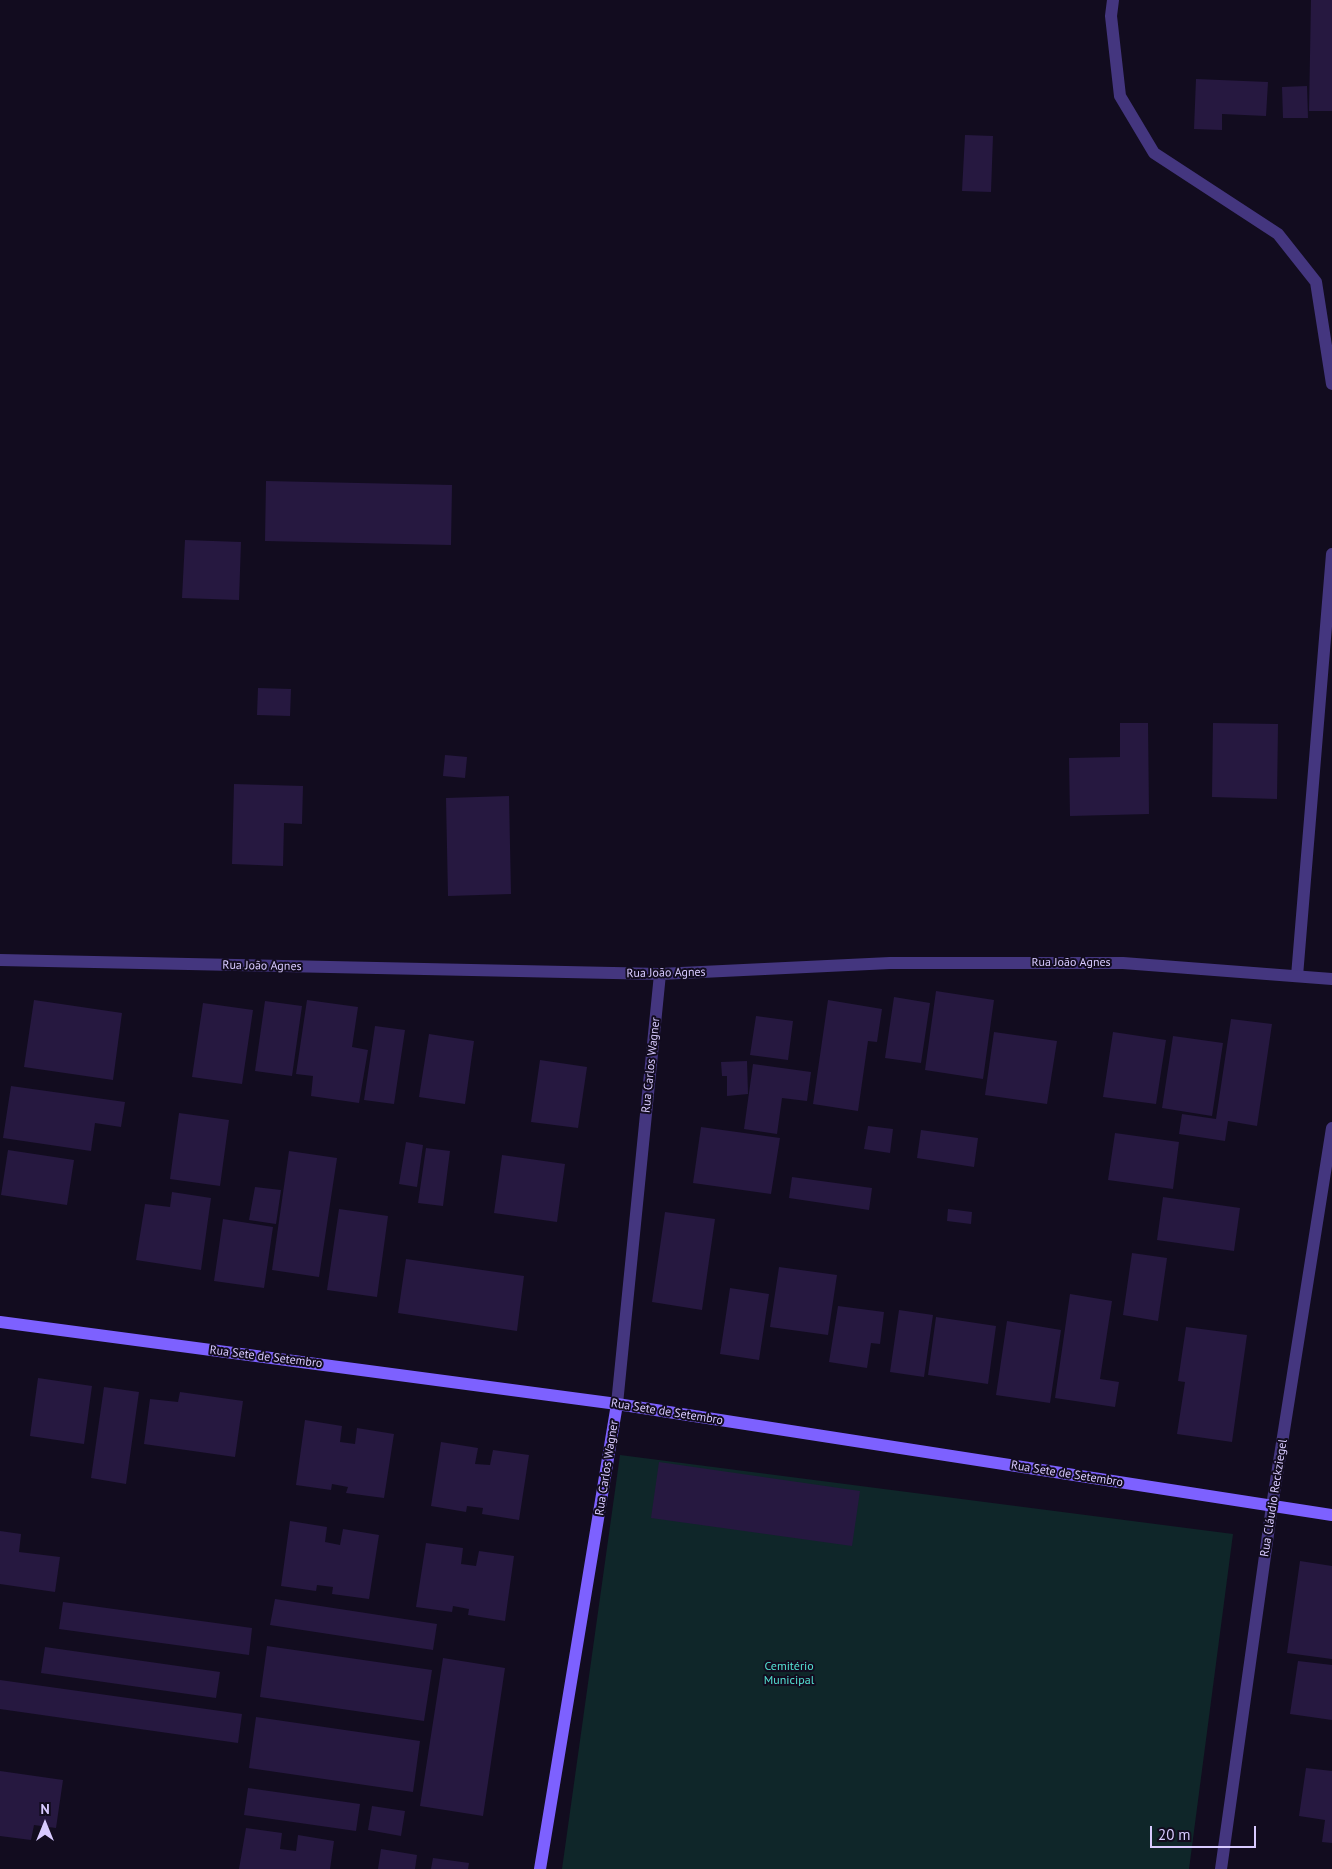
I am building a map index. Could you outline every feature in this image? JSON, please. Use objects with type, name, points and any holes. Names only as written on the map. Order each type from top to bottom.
[{"type":"street","points":[[1113,0],[1111,16],[1120,96],[1154,153],[1278,234],[1316,282],[1332,384]]},
{"type":"street","points":[[1297,976],[1332,554]]},
{"type":"street","name":"Rua João Agnes","points":[[0,960],[660,974],[890,963],[1123,963],[1332,980]]},
{"type":"street","name":"Rua Carlos Wagner","points":[[540,1869],[617,1404],[660,974]]},
{"type":"street","name":"Rua Cláudio Reckziegel","points":[[1221,1869],[1272,1506],[1332,1128]]},
{"type":"street","name":"Rua Sete de Setembro","points":[[0,1322],[617,1404],[1332,1515]]},
{"type":"green space","name":"Cemitério Municipal","points":[[620,1455],[1233,1534],[1189,1869],[562,1869]]},
{"type":"building","points":[[1311,0],[1332,0],[1332,111],[1309,111]]},
{"type":"building","points":[[1196,79],[1268,82],[1266,116],[1222,114],[1222,130],[1194,129]]},
{"type":"building","points":[[1307,86],[1308,118],[1283,118],[1282,87]]},
{"type":"building","points":[[965,135],[993,136],[991,192],[962,191]]},
{"type":"building","points":[[266,481],[452,485],[451,545],[265,541]]},
{"type":"building","points":[[185,540],[241,542],[239,600],[182,598]]},
{"type":"building","points":[[258,688],[291,689],[290,716],[257,715]]},
{"type":"building","points":[[1120,723],[1148,723],[1149,814],[1070,816],[1069,758],[1120,757]]},
{"type":"building","points":[[1213,723],[1278,724],[1277,799],[1212,797]]},
{"type":"building","points":[[445,755],[467,757],[465,778],[443,776]]},
{"type":"building","points":[[234,784],[303,786],[302,824],[284,823],[283,866],[232,864]]},
{"type":"building","points":[[509,796],[511,894],[448,896],[446,798]]},
{"type":"building","points":[[936,991],[994,1000],[983,1079],[925,1070]]},
{"type":"building","points":[[894,997],[930,1003],[921,1063],[885,1058]]},
{"type":"building","points":[[34,1000],[122,1013],[113,1080],[24,1067]]},
{"type":"building","points":[[307,1000],[358,1007],[352,1047],[368,1050],[359,1103],[311,1096],[313,1076],[296,1074]]},
{"type":"building","points":[[828,1000],[882,1009],[877,1042],[868,1041],[858,1111],[813,1104]]},
{"type":"building","points":[[265,1001],[302,1006],[292,1076],[255,1071]]},
{"type":"building","points":[[203,1003],[253,1010],[242,1084],[192,1077]]},
{"type":"building","points":[[756,1016],[793,1021],[788,1060],[750,1055]]},
{"type":"building","points":[[1231,1019],[1272,1024],[1257,1126],[1228,1121],[1225,1141],[1179,1134],[1182,1114],[1216,1119]]},
{"type":"building","points":[[375,1026],[405,1030],[394,1104],[364,1100]]},
{"type":"building","points":[[994,1032],[1057,1041],[1047,1104],[985,1095]]},
{"type":"building","points":[[1113,1032],[1166,1040],[1156,1104],[1103,1097]]},
{"type":"building","points":[[429,1034],[474,1041],[465,1104],[419,1097]]},
{"type":"building","points":[[1173,1036],[1223,1043],[1212,1116],[1162,1108]]},
{"type":"building","points":[[540,1060],[587,1067],[578,1128],[531,1122]]},
{"type":"building","points":[[747,1061],[748,1094],[727,1096],[727,1076],[722,1076],[721,1062]]},
{"type":"building","points":[[753,1064],[811,1072],[807,1101],[782,1098],[777,1134],[744,1129]]},
{"type":"building","points":[[11,1086],[125,1102],[121,1127],[95,1123],[91,1151],[3,1138]]},
{"type":"building","points":[[179,1113],[229,1120],[220,1186],[170,1179]]},
{"type":"building","points":[[868,1126],[893,1129],[890,1153],[864,1149]]},
{"type":"building","points":[[701,1127],[780,1138],[771,1194],[693,1183]]},
{"type":"building","points":[[921,1130],[978,1138],[974,1167],[917,1158]]},
{"type":"building","points":[[1115,1133],[1179,1142],[1173,1189],[1108,1180]]},
{"type":"building","points":[[406,1142],[423,1145],[417,1187],[399,1184]]},
{"type":"building","points":[[426,1148],[450,1151],[443,1206],[418,1203]]},
{"type":"building","points":[[8,1150],[74,1160],[67,1205],[1,1195]]},
{"type":"building","points":[[289,1151],[337,1158],[319,1277],[272,1270]]},
{"type":"building","points":[[502,1155],[565,1164],[557,1222],[494,1213]]},
{"type":"building","points":[[792,1177],[872,1188],[869,1210],[789,1198]]},
{"type":"building","points":[[255,1187],[281,1190],[276,1224],[249,1220]]},
{"type":"building","points":[[172,1192],[211,1198],[201,1270],[136,1260],[145,1204],[170,1207]]},
{"type":"building","points":[[1163,1197],[1240,1208],[1234,1251],[1157,1240]]},
{"type":"building","points":[[339,1209],[388,1216],[377,1297],[327,1290]]},
{"type":"building","points":[[948,1209],[972,1212],[971,1224],[947,1221]]},
{"type":"building","points":[[665,1212],[715,1219],[702,1310],[652,1302]]},
{"type":"building","points":[[223,1219],[273,1227],[264,1288],[214,1281]]},
{"type":"building","points":[[1132,1253],[1167,1258],[1158,1321],[1123,1315]]},
{"type":"building","points":[[406,1259],[524,1276],[517,1331],[398,1313]]},
{"type":"building","points":[[779,1267],[837,1275],[828,1335],[770,1327]]},
{"type":"building","points":[[730,1288],[769,1294],[759,1360],[720,1354]]},
{"type":"building","points":[[1070,1294],[1112,1301],[1100,1379],[1119,1382],[1115,1407],[1055,1398]]},
{"type":"building","points":[[838,1306],[884,1312],[880,1344],[871,1343],[867,1368],[829,1362]]},
{"type":"building","points":[[899,1310],[933,1315],[924,1377],[890,1372]]},
{"type":"building","points":[[936,1317],[996,1326],[988,1384],[928,1375]]},
{"type":"building","points":[[1007,1321],[1061,1330],[1050,1403],[996,1395]]},
{"type":"building","points":[[1186,1327],[1247,1335],[1232,1442],[1177,1434],[1185,1382],[1178,1381]]},
{"type":"building","points":[[38,1378],[92,1386],[84,1444],[30,1436]]},
{"type":"building","points":[[104,1387],[139,1392],[126,1484],[91,1478]]},
{"type":"building","points":[[180,1392],[243,1401],[235,1457],[144,1444],[150,1399],[178,1402]]},
{"type":"building","points":[[305,1420],[342,1426],[340,1442],[355,1444],[357,1428],[394,1434],[384,1498],[346,1493],[348,1487],[332,1484],[331,1490],[296,1485]]},
{"type":"building","points":[[441,1442],[478,1448],[475,1464],[490,1465],[493,1450],[529,1455],[519,1520],[482,1514],[483,1508],[467,1506],[466,1512],[431,1506]]},
{"type":"building","points":[[659,1462],[860,1491],[852,1546],[651,1518]]},
{"type":"building","points":[[290,1521],[327,1527],[325,1542],[340,1545],[343,1529],[379,1535],[369,1599],[332,1594],[333,1587],[317,1585],[316,1591],[281,1586]]},
{"type":"building","points":[[0,1531],[21,1534],[19,1552],[60,1557],[55,1592],[0,1584]]},
{"type":"building","points":[[426,1543],[463,1548],[461,1564],[476,1566],[479,1551],[514,1556],[505,1621],[468,1615],[469,1609],[453,1606],[452,1612],[416,1607]]},
{"type":"building","points":[[1300,1561],[1332,1566],[1332,1659],[1287,1653]]},
{"type":"building","points":[[275,1599],[437,1624],[433,1650],[270,1625]]},
{"type":"building","points":[[63,1602],[252,1628],[249,1655],[59,1629]]},
{"type":"building","points":[[267,1646],[432,1670],[424,1721],[260,1697]]},
{"type":"building","points":[[45,1647],[220,1672],[216,1698],[41,1673]]},
{"type":"building","points":[[443,1658],[505,1668],[483,1816],[420,1806]]},
{"type":"building","points":[[1298,1661],[1332,1665],[1332,1720],[1290,1714]]},
{"type":"building","points":[[0,1680],[242,1714],[238,1743],[0,1709]]},
{"type":"building","points":[[256,1717],[420,1741],[413,1792],[249,1768]]},
{"type":"building","points":[[1306,1768],[1332,1771],[1332,1843],[1322,1842],[1325,1820],[1299,1816]]},
{"type":"building","points":[[0,1771],[63,1780],[56,1828],[34,1825],[31,1840],[0,1836]]},
{"type":"building","points":[[248,1788],[360,1804],[356,1831],[244,1815]]},
{"type":"building","points":[[372,1806],[405,1811],[401,1836],[368,1830]]},
{"type":"building","points":[[246,1828],[282,1833],[280,1849],[296,1851],[298,1835],[334,1841],[330,1869],[239,1869]]},
{"type":"building","points":[[381,1849],[417,1855],[415,1869],[378,1869]]},
{"type":"building","points":[[433,1858],[469,1863],[468,1869],[431,1869]]}]
